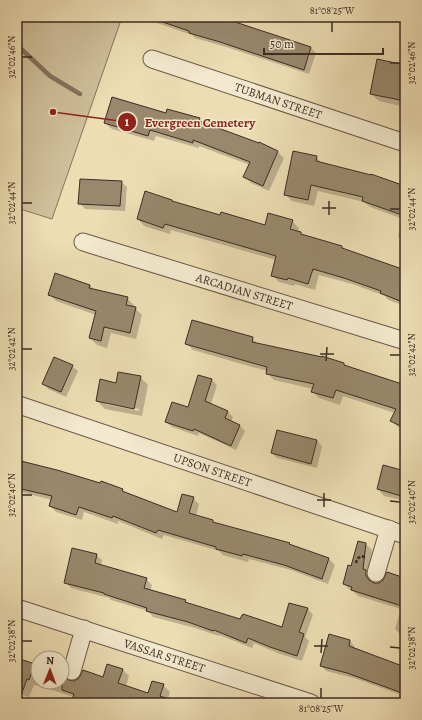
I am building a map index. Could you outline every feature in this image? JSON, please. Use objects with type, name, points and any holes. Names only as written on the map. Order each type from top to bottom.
[{"type":"street","name":"TUBMAN STREET","points":[[152,59],[405,143]]},
{"type":"street","name":"ARCADIAN STREET","points":[[83,242],[405,341]]},
{"type":"street","name":"UPSON STREET","points":[[19,405],[397,532]]},
{"type":"street","points":[[376,573],[397,532]]},
{"type":"street","name":"VASSAR STREET","points":[[17,608],[311,703]]},
{"type":"street","points":[[72,670],[84,630]]},
{"type":"shaded area","points":[[17,17],[122,17],[52,219],[17,208]]},
{"type":"building","points":[[155,17],[220,17],[311,47],[304,70],[189,33],[189,31],[154,19]]},
{"type":"building","points":[[377,59],[405,65],[405,101],[370,94]]},
{"type":"building","points":[[112,97],[166,113],[167,109],[200,118],[199,121],[259,142],[278,151],[263,186],[243,177],[250,162],[193,140],[193,143],[150,130],[148,136],[104,123]]},
{"type":"building","points":[[293,151],[317,156],[316,161],[371,174],[405,186],[405,216],[362,201],[363,197],[311,185],[308,200],[284,195]]},
{"type":"building","points":[[80,179],[122,181],[120,206],[78,204]]},
{"type":"building","points":[[145,191],[172,201],[220,215],[221,212],[265,225],[268,213],[293,220],[290,229],[301,232],[301,234],[342,246],[342,248],[405,270],[405,303],[380,293],[381,291],[313,269],[308,284],[288,278],[287,280],[271,276],[276,256],[165,224],[163,228],[137,219]]},
{"type":"building","points":[[55,273],[90,285],[89,288],[128,297],[126,305],[136,307],[130,333],[104,327],[101,341],[89,338],[96,311],[48,295]]},
{"type":"building","points":[[192,320],[253,337],[252,342],[322,356],[344,363],[344,365],[405,385],[405,428],[390,421],[396,409],[336,390],[333,398],[311,392],[314,384],[266,374],[267,367],[185,344]]},
{"type":"building","points":[[54,357],[73,365],[61,392],[42,384]]},
{"type":"building","points":[[118,372],[141,376],[134,409],[96,401],[100,379],[116,383]]},
{"type":"building","points":[[198,375],[212,379],[205,401],[228,411],[225,418],[240,425],[231,446],[194,429],[193,431],[165,422],[172,402],[188,407]]},
{"type":"building","points":[[277,430],[317,440],[311,464],[271,453]]},
{"type":"building","points":[[17,460],[100,483],[101,481],[123,489],[122,491],[177,512],[182,494],[194,497],[189,513],[213,520],[213,522],[290,543],[289,544],[329,558],[322,579],[284,565],[243,554],[242,556],[216,549],[216,547],[158,530],[156,533],[113,516],[112,518],[79,507],[76,515],[49,506],[52,496],[17,488]]},
{"type":"building","points":[[383,465],[405,471],[405,497],[377,489]]},
{"type":"building","points":[[358,541],[366,543],[363,569],[366,570],[366,576],[369,580],[374,583],[379,583],[383,580],[387,572],[405,578],[405,607],[351,590],[352,587],[343,584],[348,565],[351,566]]},
{"type":"building","points":[[72,548],[97,554],[95,563],[147,578],[144,588],[186,600],[185,602],[240,619],[243,614],[282,627],[289,603],[308,608],[299,632],[304,634],[297,656],[248,638],[246,643],[214,630],[213,631],[188,622],[146,611],[147,608],[104,593],[64,583]]},
{"type":"building","points":[[329,634],[350,640],[349,646],[405,667],[405,694],[347,673],[320,666]]},
{"type":"building","points":[[17,658],[30,662],[30,677],[29,680],[27,679],[19,701],[17,701]]},
{"type":"building","points":[[107,664],[123,669],[118,683],[148,693],[152,681],[164,684],[160,696],[172,700],[172,703],[71,703],[74,694],[62,690],[70,690],[70,680],[74,681],[79,678],[83,670],[103,677]]},
{"type":"waterway","points":[[17,45],[50,76],[80,94]]},
{"type":"place","name":"Evergreen Cemetery","points":[[53,112]]}]
